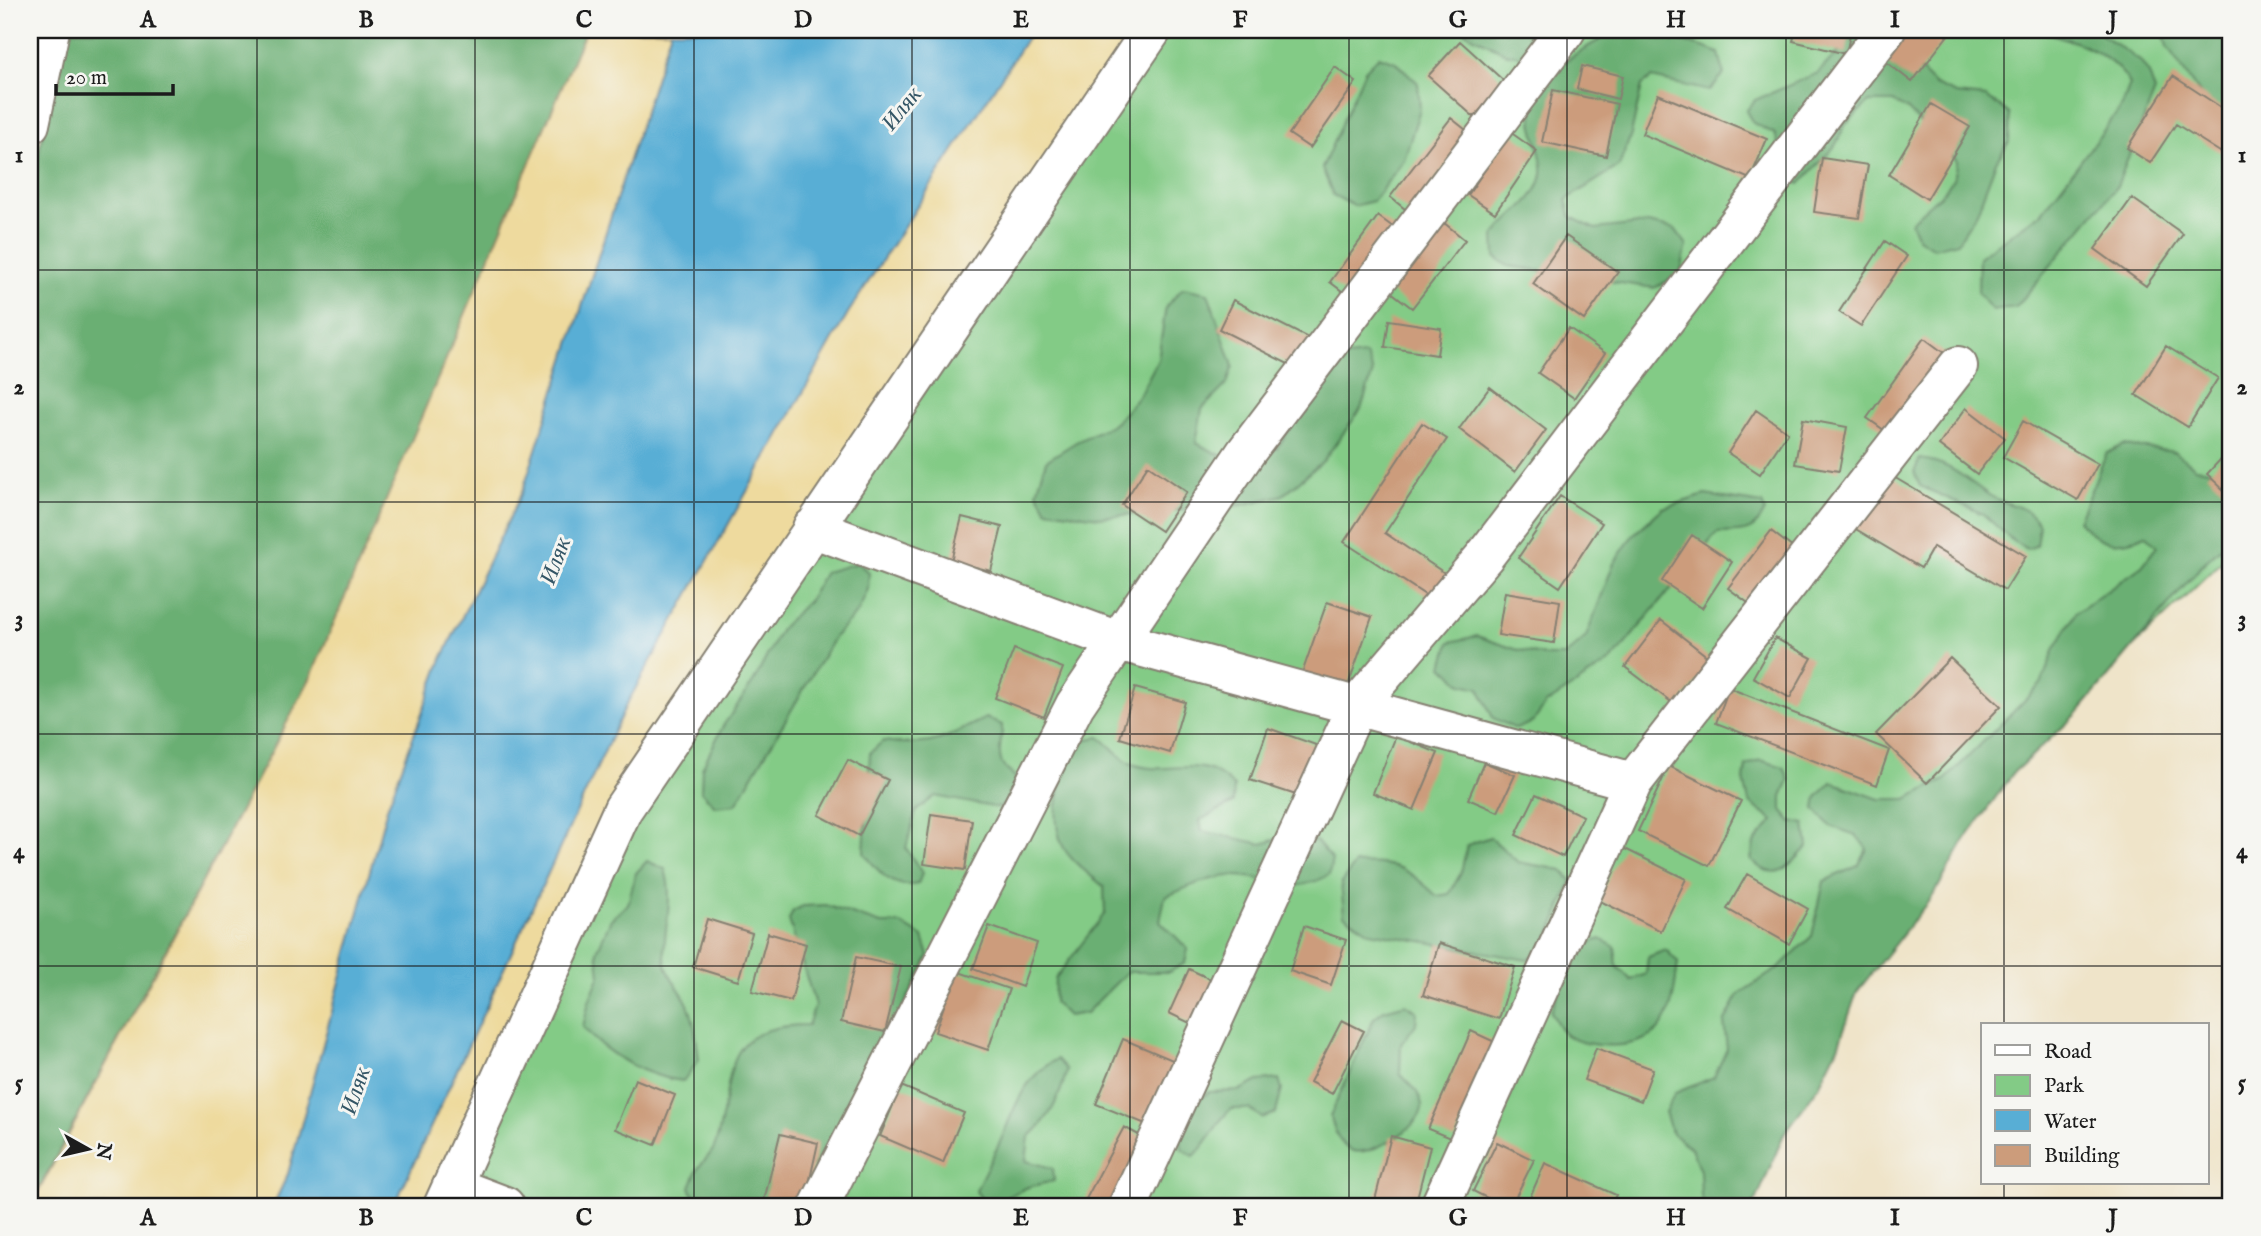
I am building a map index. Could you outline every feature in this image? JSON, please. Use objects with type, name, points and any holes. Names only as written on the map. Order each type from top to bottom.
[{"type":"street","points":[[30,124],[50,30]]},
{"type":"street","points":[[505,1206],[448,1196],[623,809],[1152,30]]},
{"type":"street","points":[[819,1206],[1075,705],[1245,453],[1566,30]]},
{"type":"street","points":[[1128,1206],[1357,706],[1484,557],[1886,30]]},
{"type":"street","points":[[1440,1206],[1633,782],[1958,366]]},
{"type":"street","points":[[812,528],[1118,641],[1633,782]]},
{"type":"green space","points":[[64,30],[586,30],[311,677],[30,1206],[30,242],[39,151]]},
{"type":"green space","points":[[1162,30],[2163,30],[2168,47],[2231,138],[2231,553],[2002,773],[1709,1206],[453,1206],[635,807]]},
{"type":"green space","points":[[1461,30],[1538,30],[1533,45],[1524,56],[1507,54]]},
{"type":"green space","points":[[1859,30],[1880,30],[1935,85],[1956,94],[1986,97],[2010,114],[2009,142],[1996,162],[1977,212],[1958,242],[1934,248],[1918,238],[1911,222],[1947,188],[1956,171],[1957,161],[1907,109],[1893,102],[1869,102],[1845,125],[1835,146],[1800,184],[1790,179],[1775,134],[1753,123],[1746,111],[1755,100],[1818,73]]},
{"type":"green space","points":[[2035,30],[2095,30],[2140,61],[2149,74],[2155,91],[2117,186],[2016,307],[1992,310],[1978,293],[1979,257],[2042,212],[2122,106],[2130,84],[2112,63],[2101,55],[2062,37]]},
{"type":"green space","points":[[2163,30],[2231,30],[2231,138],[2167,47]]},
{"type":"green space","points":[[1605,37],[1663,39],[1705,48],[1719,53],[1724,74],[1709,91],[1652,78],[1642,85],[1631,135],[1619,166],[1566,200],[1571,217],[1595,229],[1648,223],[1675,229],[1687,245],[1680,275],[1654,288],[1508,266],[1495,257],[1494,236],[1529,200],[1542,174],[1541,156],[1533,127],[1532,111],[1536,96],[1544,83],[1566,61]]},
{"type":"green space","points":[[1379,56],[1396,62],[1418,83],[1420,109],[1404,160],[1373,201],[1354,206],[1333,195],[1322,168],[1365,70]]},
{"type":"green space","points":[[1183,288],[1208,293],[1233,366],[1227,384],[1202,409],[1196,443],[1222,456],[1277,448],[1326,375],[1346,357],[1366,355],[1373,372],[1361,409],[1323,461],[1283,495],[1242,505],[1100,517],[1047,510],[1037,492],[1046,461],[1076,442],[1115,423],[1138,397],[1158,360],[1166,306]]},
{"type":"green space","points":[[2123,445],[2175,452],[2196,468],[2231,472],[2231,538],[2202,565],[2076,715],[2014,772],[1963,843],[1935,893],[1857,992],[1838,1047],[1819,1086],[1784,1134],[1756,1201],[1751,1206],[1705,1206],[1701,1196],[1700,1171],[1691,1148],[1672,1134],[1665,1112],[1675,1093],[1714,1077],[1727,1049],[1724,1023],[1739,994],[1777,969],[1812,936],[1824,881],[1858,866],[1867,849],[1856,835],[1830,826],[1815,809],[1817,797],[1832,782],[1879,799],[1906,799],[1945,780],[2041,684],[2055,648],[2076,613],[2142,566],[2157,546],[2146,535],[2126,542],[2109,542],[2094,535],[2078,521],[2106,454]]},
{"type":"green space","points":[[1920,459],[1949,467],[1989,495],[2022,508],[2039,525],[2036,546],[2027,549],[2014,542],[1983,514],[1920,486],[1914,472]]},
{"type":"green space","points":[[1705,495],[1762,504],[1765,511],[1761,519],[1746,531],[1717,533],[1612,660],[1546,704],[1533,722],[1516,729],[1493,718],[1479,688],[1462,684],[1443,666],[1450,642],[1477,636],[1545,656],[1565,656],[1586,637],[1613,565],[1633,535],[1663,508]]},
{"type":"green space","points":[[857,563],[869,572],[868,589],[858,612],[835,636],[736,804],[715,806],[701,791],[702,768],[723,726],[754,681],[782,627],[809,600],[825,572]]},
{"type":"green space","points":[[986,718],[1002,725],[1001,761],[1021,786],[1012,801],[998,808],[935,796],[916,811],[906,848],[922,873],[918,884],[893,882],[880,872],[864,853],[870,753],[883,741],[926,743],[947,737]]},
{"type":"green space","points":[[1099,737],[1132,764],[1160,768],[1197,767],[1221,776],[1234,787],[1233,803],[1200,820],[1202,831],[1262,844],[1280,838],[1316,841],[1332,859],[1329,875],[1302,885],[1233,876],[1198,883],[1165,897],[1160,921],[1188,949],[1185,963],[1169,972],[1127,972],[1086,1013],[1068,1016],[1054,1002],[1055,979],[1105,913],[1104,887],[1065,850],[1058,831],[1057,804],[1063,777],[1081,740]]},
{"type":"green space","points":[[1760,760],[1784,767],[1789,780],[1782,796],[1782,810],[1791,821],[1805,824],[1808,846],[1789,866],[1775,872],[1760,867],[1751,860],[1754,843],[1773,821],[1749,802],[1744,780],[1746,766]]},
{"type":"green space","points":[[1490,837],[1518,862],[1562,870],[1572,881],[1545,946],[1527,960],[1370,932],[1344,915],[1341,883],[1355,864],[1392,865],[1409,873],[1437,896],[1449,894],[1461,873],[1467,845]]},
{"type":"green space","points":[[647,861],[665,869],[669,895],[666,964],[687,1002],[696,1033],[699,1060],[683,1081],[655,1075],[628,1063],[603,1047],[583,1027],[589,1001],[600,975],[597,951],[611,919],[628,904],[636,873]]},
{"type":"green space","points":[[825,905],[881,924],[901,924],[923,937],[929,956],[833,1149],[764,1206],[698,1206],[690,1187],[698,1169],[714,1148],[734,1061],[743,1046],[756,1035],[778,1028],[808,1025],[815,1005],[789,920],[793,911],[803,906]]},
{"type":"green space","points":[[1601,939],[1615,947],[1617,966],[1631,980],[1646,974],[1648,957],[1666,950],[1678,962],[1668,1014],[1659,1029],[1640,1041],[1614,1046],[1576,1040],[1564,1033],[1551,1012],[1561,982],[1579,946]]},
{"type":"green space","points":[[1406,1004],[1417,1011],[1416,1024],[1401,1044],[1400,1074],[1419,1096],[1421,1113],[1407,1130],[1384,1144],[1373,1149],[1354,1151],[1341,1142],[1330,1116],[1374,1018],[1384,1010]]},
{"type":"green space","points":[[1057,1059],[1067,1070],[1064,1080],[1049,1115],[1029,1137],[1026,1161],[1053,1168],[1054,1181],[1028,1187],[987,1206],[976,1191],[1015,1106],[1036,1075]]},
{"type":"green space","points":[[1279,1079],[1282,1089],[1276,1113],[1262,1118],[1249,1109],[1231,1109],[1194,1156],[1182,1149],[1179,1125],[1192,1105],[1209,1092],[1238,1091],[1258,1081]]},
{"type":"sand","points":[[586,30],[671,30],[523,490],[442,659],[387,808],[288,1174],[273,1206],[31,1206],[311,677]]},
{"type":"sand","points":[[1032,30],[1162,30],[635,807],[453,1206],[394,1206],[626,705],[848,313]]},
{"type":"water","name":"Иляк","points":[[671,30],[1032,30],[848,313],[626,705],[394,1206],[273,1206],[288,1174],[387,808],[442,659],[523,490]]},
{"type":"building","points":[[1796,30],[1851,30],[1846,54],[1793,41]]},
{"type":"building","points":[[1908,30],[1952,30],[1912,82],[1885,61]]},
{"type":"building","points":[[1460,41],[1505,82],[1474,117],[1428,76]]},
{"type":"building","points":[[1582,66],[1623,76],[1618,99],[1577,89]]},
{"type":"building","points":[[1335,67],[1356,82],[1310,148],[1289,134]]},
{"type":"building","points":[[2173,76],[2231,114],[2231,159],[2176,124],[2150,163],[2127,148]]},
{"type":"building","points":[[1553,90],[1617,104],[1606,156],[1542,142]]},
{"type":"building","points":[[1658,94],[1767,139],[1750,179],[1642,134]]},
{"type":"building","points":[[1931,104],[1970,127],[1927,199],[1889,175]]},
{"type":"building","points":[[1451,118],[1471,134],[1410,213],[1390,197]]},
{"type":"building","points":[[1510,132],[1537,151],[1495,213],[1468,195]]},
{"type":"building","points":[[1822,158],[1868,165],[1859,218],[1814,212]]},
{"type":"building","points":[[2132,198],[2183,234],[2146,286],[2095,249]]},
{"type":"building","points":[[1378,216],[1397,230],[1350,297],[1330,282]]},
{"type":"building","points":[[1443,222],[1465,240],[1412,308],[1390,291]]},
{"type":"building","points":[[1566,236],[1618,272],[1584,320],[1533,284]]},
{"type":"building","points":[[1885,241],[1907,256],[1861,326],[1839,312]]},
{"type":"building","points":[[1233,300],[1312,340],[1298,369],[1219,329]]},
{"type":"building","points":[[1389,320],[1441,328],[1437,355],[1385,347]]},
{"type":"building","points":[[1569,328],[1605,353],[1574,398],[1538,373]]},
{"type":"building","points":[[1924,338],[1948,356],[1891,435],[1867,418]]},
{"type":"building","points":[[2166,346],[2218,378],[2188,427],[2136,395]]},
{"type":"building","points":[[1490,387],[1546,430],[1515,472],[1459,429]]},
{"type":"building","points":[[1966,408],[2005,438],[1977,474],[1939,445]]},
{"type":"building","points":[[1756,410],[1788,432],[1760,474],[1728,453]]},
{"type":"building","points":[[1803,419],[1847,427],[1839,471],[1795,464]]},
{"type":"building","points":[[2023,421],[2098,464],[2078,500],[2003,457]]},
{"type":"building","points":[[1422,423],[1447,439],[1385,533],[1449,576],[1433,600],[1344,542]]},
{"type":"building","points":[[2231,448],[2231,497],[2207,474]]},
{"type":"building","points":[[1148,465],[1187,492],[1161,531],[1122,505]]},
{"type":"building","points":[[1887,473],[2026,556],[2005,590],[1933,547],[1921,568],[1854,528]]},
{"type":"building","points":[[1560,496],[1602,523],[1560,587],[1518,558]]},
{"type":"building","points":[[962,517],[1002,527],[991,571],[951,561]]},
{"type":"building","points":[[1771,531],[1793,548],[1751,605],[1728,588]]},
{"type":"building","points":[[1692,535],[1732,562],[1702,608],[1662,581]]},
{"type":"building","points":[[1505,592],[1560,601],[1554,643],[1498,635]]},
{"type":"building","points":[[1327,602],[1372,617],[1345,694],[1300,679]]},
{"type":"building","points":[[1661,620],[1713,661],[1678,707],[1625,667]]},
{"type":"building","points":[[1775,638],[1812,658],[1790,698],[1753,677]]},
{"type":"building","points":[[1014,649],[1063,668],[1044,717],[995,698]]},
{"type":"building","points":[[1950,658],[2001,706],[1927,783],[1876,734]]},
{"type":"building","points":[[1135,688],[1185,702],[1170,753],[1120,738]]},
{"type":"building","points":[[1729,688],[1889,750],[1877,785],[1716,723]]},
{"type":"building","points":[[1268,728],[1319,746],[1302,797],[1250,780]]},
{"type":"building","points":[[1396,736],[1438,753],[1414,810],[1373,793]]},
{"type":"building","points":[[848,760],[888,780],[859,836],[819,815]]},
{"type":"building","points":[[1484,762],[1515,775],[1498,812],[1468,799]]},
{"type":"building","points":[[1669,766],[1741,801],[1709,866],[1638,831]]},
{"type":"building","points":[[1536,794],[1583,816],[1563,857],[1516,835]]},
{"type":"building","points":[[931,814],[972,820],[965,870],[924,864]]},
{"type":"building","points":[[1623,848],[1686,879],[1661,931],[1598,900]]},
{"type":"building","points":[[1747,874],[1808,909],[1789,944],[1727,909]]},
{"type":"building","points":[[707,919],[752,933],[738,981],[693,967]]},
{"type":"building","points":[[989,926],[1037,943],[1022,987],[973,969]]},
{"type":"building","points":[[1304,926],[1346,940],[1331,985],[1290,971]]},
{"type":"building","points":[[768,933],[806,944],[791,1001],[752,991]]},
{"type":"building","points":[[1439,943],[1515,967],[1499,1019],[1423,995]]},
{"type":"building","points":[[856,957],[901,967],[885,1032],[841,1022]]},
{"type":"building","points":[[1189,969],[1219,983],[1198,1027],[1169,1013]]},
{"type":"building","points":[[956,971],[1009,989],[988,1050],[935,1032]]},
{"type":"building","points":[[1342,1020],[1364,1031],[1332,1094],[1310,1082]]},
{"type":"building","points":[[1471,1031],[1497,1043],[1455,1140],[1428,1129]]},
{"type":"building","points":[[1123,1039],[1175,1061],[1148,1125],[1096,1104]]},
{"type":"building","points":[[1596,1048],[1653,1069],[1641,1101],[1584,1080]]},
{"type":"building","points":[[635,1079],[675,1095],[655,1145],[615,1129]]},
{"type":"building","points":[[901,1086],[964,1113],[943,1163],[880,1136]]},
{"type":"building","points":[[1124,1127],[1148,1140],[1113,1206],[1100,1206],[1086,1199]]},
{"type":"building","points":[[780,1134],[818,1143],[804,1206],[764,1201]]},
{"type":"building","points":[[1391,1136],[1430,1147],[1415,1206],[1374,1204]]},
{"type":"building","points":[[1497,1142],[1534,1160],[1511,1206],[1503,1206],[1473,1191]]},
{"type":"building","points":[[1545,1163],[1616,1195],[1610,1206],[1526,1206]]}]
